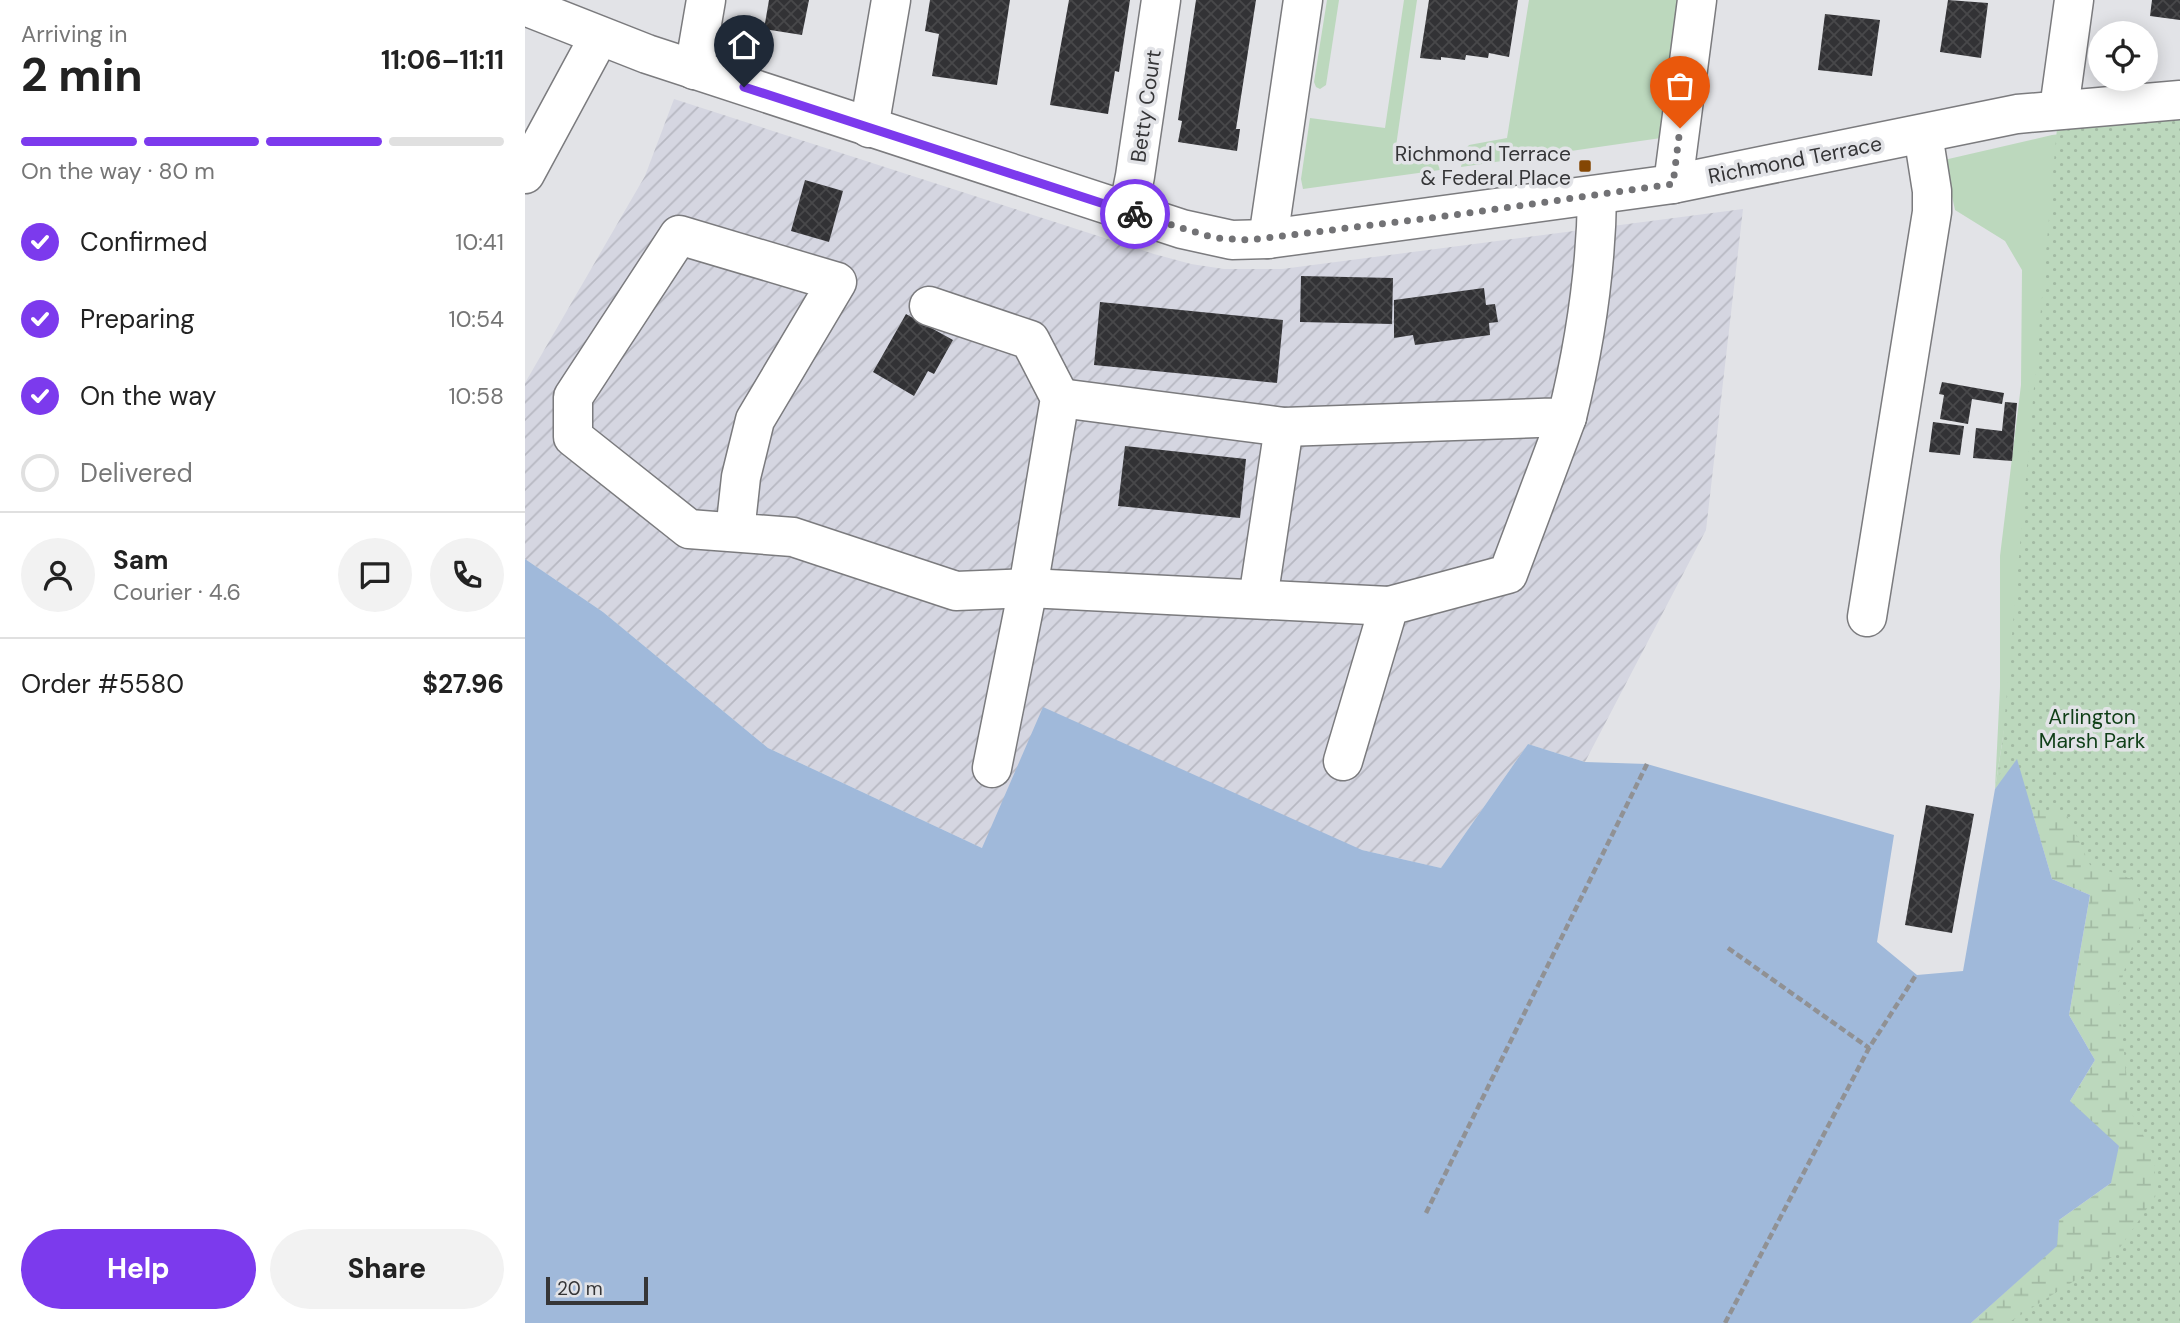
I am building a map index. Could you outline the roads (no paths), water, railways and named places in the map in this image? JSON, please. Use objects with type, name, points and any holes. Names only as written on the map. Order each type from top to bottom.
[{"type":"street","points":[[694,70],[706,0]]},
{"type":"street","points":[[869,128],[891,0]]},
{"type":"street","name":"Betty Court","points":[[1128,211],[1161,0]]},
{"type":"street","points":[[1268,239],[1303,0]]},
{"type":"street","points":[[1673,184],[1697,0]]},
{"type":"street","points":[[2059,109],[2074,0]]},
{"type":"street","name":"Richmond Terrace","points":[[525,6],[599,37],[869,128],[1215,238],[1232,240],[1268,239],[1673,184],[2017,114],[2180,100]]},
{"type":"street","points":[[525,174],[599,37]]},
{"type":"street","points":[[1867,617],[1932,212],[1932,191],[1923,134]]},
{"type":"street","points":[[735,532],[741,477],[755,420],[837,282],[679,235],[573,397],[573,437],[689,529],[793,537],[957,591],[1028,588],[1389,606],[1508,574],[1567,417],[1583,352],[1597,236],[1597,196]]},
{"type":"street","points":[[929,306],[1030,340],[1060,398],[1028,588],[992,768]]},
{"type":"street","points":[[1060,398],[1284,427],[1567,417]]},
{"type":"street","points":[[1258,599],[1284,427]]},
{"type":"street","points":[[1343,761],[1389,606]]},
{"type":"water","points":[[525,559],[603,612],[768,748],[982,848],[1043,707],[1362,850],[1441,868],[1528,744],[1585,762],[1647,764],[1894,835],[1877,942],[1917,975],[1963,971],[1995,789],[2017,759],[2052,879],[2090,895],[2069,1015],[2095,1060],[2070,1101],[2119,1146],[2111,1183],[2059,1220],[2057,1246],[1971,1323],[525,1323]]},
{"type":"place","name":"Richmond Terrace & Federal Place","points":[[1585,166]]},
{"type":"park label","name":"Arlington Marsh Park","points":[[2092,729]]}]
